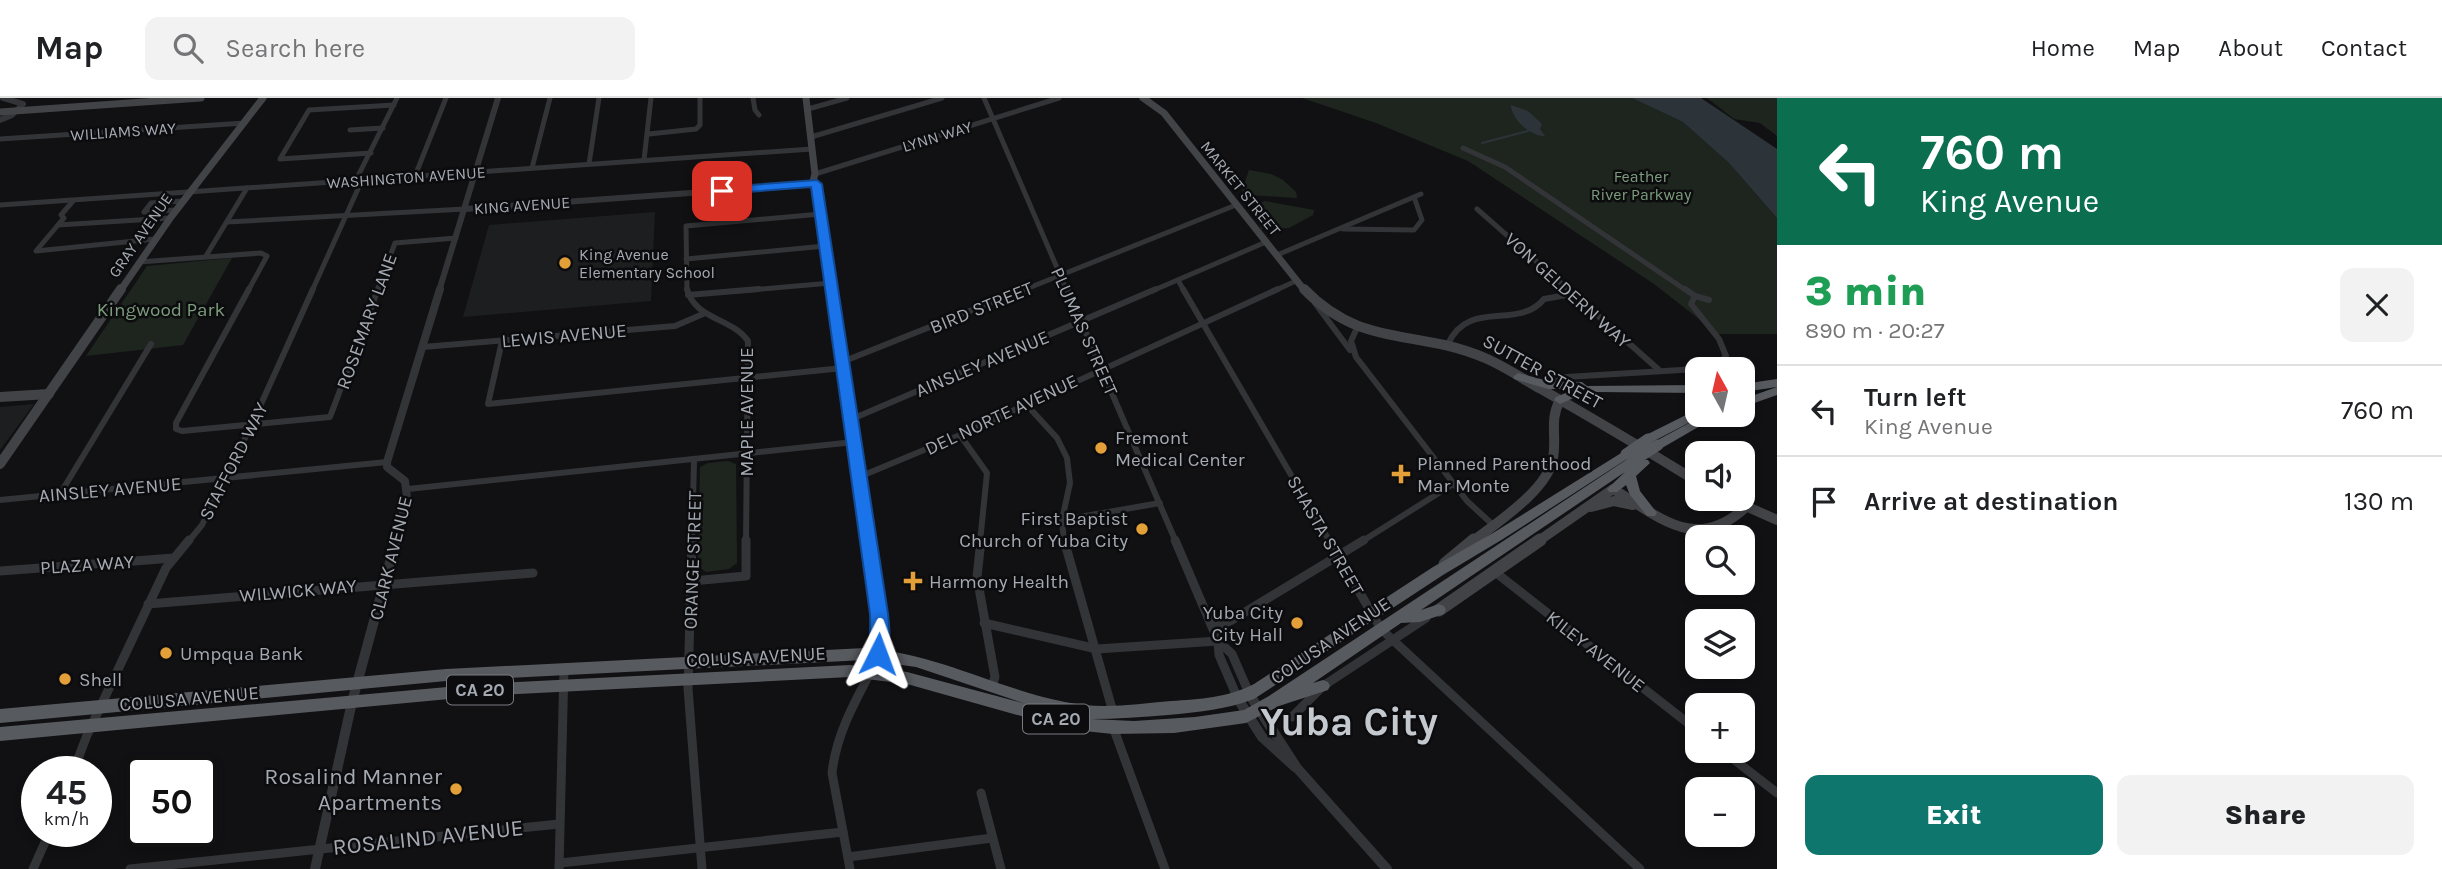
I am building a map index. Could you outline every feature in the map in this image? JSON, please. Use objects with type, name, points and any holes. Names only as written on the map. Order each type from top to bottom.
[{"type":"highway","points":[[1518,377],[1548,385],[1685,389]]},
{"type":"highway","points":[[1755,386],[1777,383]]},
{"type":"highway","points":[[1755,391],[1777,383]]},
{"type":"highway","points":[[1560,400],[1583,390],[1597,388]]},
{"type":"highway","points":[[1755,399],[1777,391]]},
{"type":"highway","name":"COLUSA AVENUE","points":[[0,716],[358,683],[564,668],[878,654],[908,659],[1063,709],[1113,720],[1215,721],[1252,713],[1386,635],[1398,618],[1636,459],[1685,422]]},
{"type":"highway","points":[[1613,489],[1630,475],[1636,459],[1688,427]]},
{"type":"highway","name":"COLUSA AVENUE","points":[[0,734],[563,685],[870,672],[974,696],[1072,723],[1113,720],[1213,705],[1244,696],[1438,571],[1636,459]]},
{"type":"highway","points":[[1630,475],[1634,492],[1651,513]]},
{"type":"highway","points":[[1398,618],[1420,616],[1439,610]]},
{"type":"highway","points":[[974,696],[992,686]]},
{"type":"highway","points":[[1274,701],[1323,687]]},
{"type":"main road","points":[[0,112],[201,98]]},
{"type":"main road","name":"GRAY AVENUE","points":[[0,464],[155,239],[263,98]]},
{"type":"main road","points":[[806,98],[880,623],[878,654],[870,672]]},
{"type":"main road","name":"MARKET STREET","points":[[1143,98],[1164,113],[1313,300],[1336,318],[1357,328]]},
{"type":"main road","name":"SUTTER STREET","points":[[1357,328],[1394,338],[1448,344],[1487,359],[1685,474]]},
{"type":"main road","points":[[0,397],[47,396]]},
{"type":"main road","points":[[0,402],[47,396]]},
{"type":"main road","points":[[1438,571],[1528,494],[1550,470],[1554,458],[1552,411],[1560,400]]},
{"type":"main road","points":[[1613,489],[1651,513]]},
{"type":"main road","name":"COLUSA AVENUE","points":[[1439,610],[1613,489]]},
{"type":"main road","points":[[1585,509],[1619,501],[1685,529],[1707,530],[1723,527],[1741,511]]},
{"type":"main road","points":[[1755,511],[1777,520]]},
{"type":"street","points":[[0,120],[18,111],[22,102],[3,98]]},
{"type":"street","name":"STAFFORD WAY","points":[[79,756],[99,708],[166,568],[202,524],[252,425],[348,214],[359,180],[397,98]]},
{"type":"street","points":[[415,176],[446,98]]},
{"type":"street","points":[[387,462],[498,98]]},
{"type":"street","points":[[532,168],[550,98]]},
{"type":"street","points":[[589,164],[598,98]]},
{"type":"street","points":[[645,160],[651,98]]},
{"type":"street","points":[[649,134],[695,130],[700,125],[700,98]]},
{"type":"street","points":[[753,98],[755,110],[759,115]]},
{"type":"street","points":[[808,109],[847,98]]},
{"type":"street","points":[[811,137],[942,98]]},
{"type":"street","name":"PLUMAS STREET","points":[[984,98],[1219,640],[1219,655],[1252,713],[1387,869]]},
{"type":"street","name":"LYNN WAY","points":[[816,179],[1059,98]]},
{"type":"street","points":[[371,153],[281,159],[309,110],[394,105]]},
{"type":"street","name":"WILLIAMS WAY","points":[[0,139],[246,123]]},
{"type":"street","points":[[350,130],[383,128]]},
{"type":"street","points":[[1463,148],[1504,167],[1695,296],[1709,300]]},
{"type":"street","name":"WASHINGTON AVENUE","points":[[0,205],[812,149]]},
{"type":"street","name":"KING AVENUE","points":[[227,222],[465,209],[816,179]]},
{"type":"street","points":[[206,256],[247,188]]},
{"type":"street","points":[[1277,255],[1421,194]]},
{"type":"street","points":[[1340,228],[1414,230],[1422,220],[1414,197]]},
{"type":"street","points":[[73,201],[61,215],[64,218],[36,251],[155,239]]},
{"type":"street","points":[[173,214],[144,212],[151,203],[183,201]]},
{"type":"street","name":"BIRD STREET","points":[[502,341],[488,404],[843,365],[1236,205]]},
{"type":"street","name":"VON GELDERN WAY","points":[[1477,209],[1659,370]]},
{"type":"street","points":[[58,225],[173,214]]},
{"type":"street","points":[[821,214],[686,226],[688,295],[831,283]]},
{"type":"street","name":"ROSEMARY LANE","points":[[252,425],[330,418],[395,243],[456,239]]},
{"type":"street","name":"AINSLEY AVENUE","points":[[852,419],[1266,242]]},
{"type":"street","points":[[686,259],[825,246]]},
{"type":"street","points":[[139,262],[261,253],[267,256],[176,424],[176,429],[182,431],[252,425]]},
{"type":"street","name":"SHASTA STREET","points":[[1178,280],[1371,614],[1386,635],[1640,869]]},
{"type":"street","name":"DEL NORTE AVENUE","points":[[859,477],[960,435],[1101,368],[1296,281]]},
{"type":"street","points":[[1448,344],[1457,327],[1470,320],[1527,313],[1535,310],[1544,299],[1572,294]]},
{"type":"street","name":"MAPLE AVENUE","points":[[688,295],[693,305],[703,313],[727,322],[744,333],[748,341],[746,576],[692,581]]},
{"type":"street","points":[[1550,378],[1697,369],[1718,365],[1726,356],[1719,339],[1691,304],[1695,296]]},
{"type":"street","name":"MARKET STREET","points":[[1313,300],[1472,508],[1492,524]]},
{"type":"street","name":"LEWIS AVENUE","points":[[423,347],[675,326],[703,313]]},
{"type":"street","points":[[1356,357],[1351,341],[1357,328]]},
{"type":"street","points":[[60,494],[151,344]]},
{"type":"street","points":[[1025,403],[1057,438],[1067,458],[1070,483],[1062,520],[1065,548],[1097,649],[1113,720],[1165,869]]},
{"type":"street","points":[[960,435],[987,473],[977,577],[995,677],[992,686]]},
{"type":"street","points":[[408,489],[694,461],[854,442]]},
{"type":"street","name":"ORANGE STREET","points":[[694,461],[688,679],[702,869]]},
{"type":"street","name":"AINSLEY AVENUE","points":[[0,500],[387,462]]},
{"type":"street","name":"CLARK AVENUE","points":[[315,869],[352,702],[408,489],[405,481],[387,467],[387,462]]},
{"type":"street","points":[[1213,628],[1232,620],[1454,484]]},
{"type":"street","points":[[1062,520],[1160,503]]},
{"type":"street","name":"PLAZA WAY","points":[[0,571],[174,558]]},
{"type":"street","name":"KILEY AVENUE","points":[[1495,572],[1685,721]]},
{"type":"street","name":"WILWICK WAY","points":[[148,604],[533,573]]},
{"type":"street","name":"COLUSA AVENUE","points":[[1292,717],[1323,687],[1386,635],[1439,610]]},
{"type":"street","points":[[984,623],[1097,649],[1219,640]]},
{"type":"street","points":[[564,668],[559,866],[843,832]]},
{"type":"street","points":[[850,869],[832,773],[832,758],[836,743],[870,672]]},
{"type":"street","points":[[1738,763],[1777,793]]},
{"type":"street","points":[[981,793],[1001,869]]},
{"type":"street","name":"ROSALIND AVENUE","points":[[130,869],[559,824]]},
{"type":"street","points":[[848,857],[992,838]]},
{"type":"street","points":[[33,869],[43,847]]},
{"type":"shaded area","points":[[1632,98],[1701,98],[1777,149],[1777,218],[1729,163],[1683,122]]},
{"type":"shaded area","points":[[1511,105],[1528,111],[1542,124],[1540,129],[1545,136],[1533,133],[1522,125],[1514,115]]},
{"type":"shaded area","name":"King Avenue Elementary School","points":[[655,212],[651,301],[463,317],[489,225]]},
{"type":"shaded area","points":[[34,404],[0,450],[0,407]]},
{"type":"green space","name":"Feather River Parkway","points":[[1302,98],[1632,98],[1683,122],[1729,163],[1777,218],[1777,334],[1718,334],[1654,284],[1468,161],[1376,123]]},
{"type":"green space","points":[[1707,98],[1777,98],[1777,136],[1760,123],[1734,119]]},
{"type":"green space","points":[[1249,170],[1271,174],[1283,180],[1296,192],[1297,198],[1250,195],[1242,191]]},
{"type":"green space","points":[[1265,201],[1314,210],[1313,215],[1289,228],[1261,229],[1257,204]]},
{"type":"green space","name":"Kingwood Park","points":[[232,258],[183,345],[86,356],[147,266]]},
{"type":"green space","points":[[728,461],[736,464],[737,563],[729,569],[706,572],[698,566],[700,467],[708,463]]},
{"type":"waterway","points":[[1482,143],[1528,131]]},
{"type":"place","name":"King Avenue Elementary School","points":[[565,263]]},
{"type":"place","name":"Fremont Medical Center","points":[[1101,448]]},
{"type":"place","name":"Planned Parenthood Mar Monte","points":[[1401,474]]},
{"type":"place","name":"First Baptist Church of Yuba City","points":[[1142,529]]},
{"type":"place","name":"Harmony Health","points":[[913,581]]},
{"type":"place","name":"Yuba City City Hall","points":[[1297,623]]},
{"type":"place","name":"Umpqua Bank","points":[[166,653]]},
{"type":"place","name":"Shell","points":[[65,679]]},
{"type":"place","name":"Rosalind Manner Apartments","points":[[456,789]]},
{"type":"district","name":"Yuba City","points":[[1349,721]]},
{"type":"route","points":[[722,191],[817,184],[879,614],[881,639],[878,654]]}]
